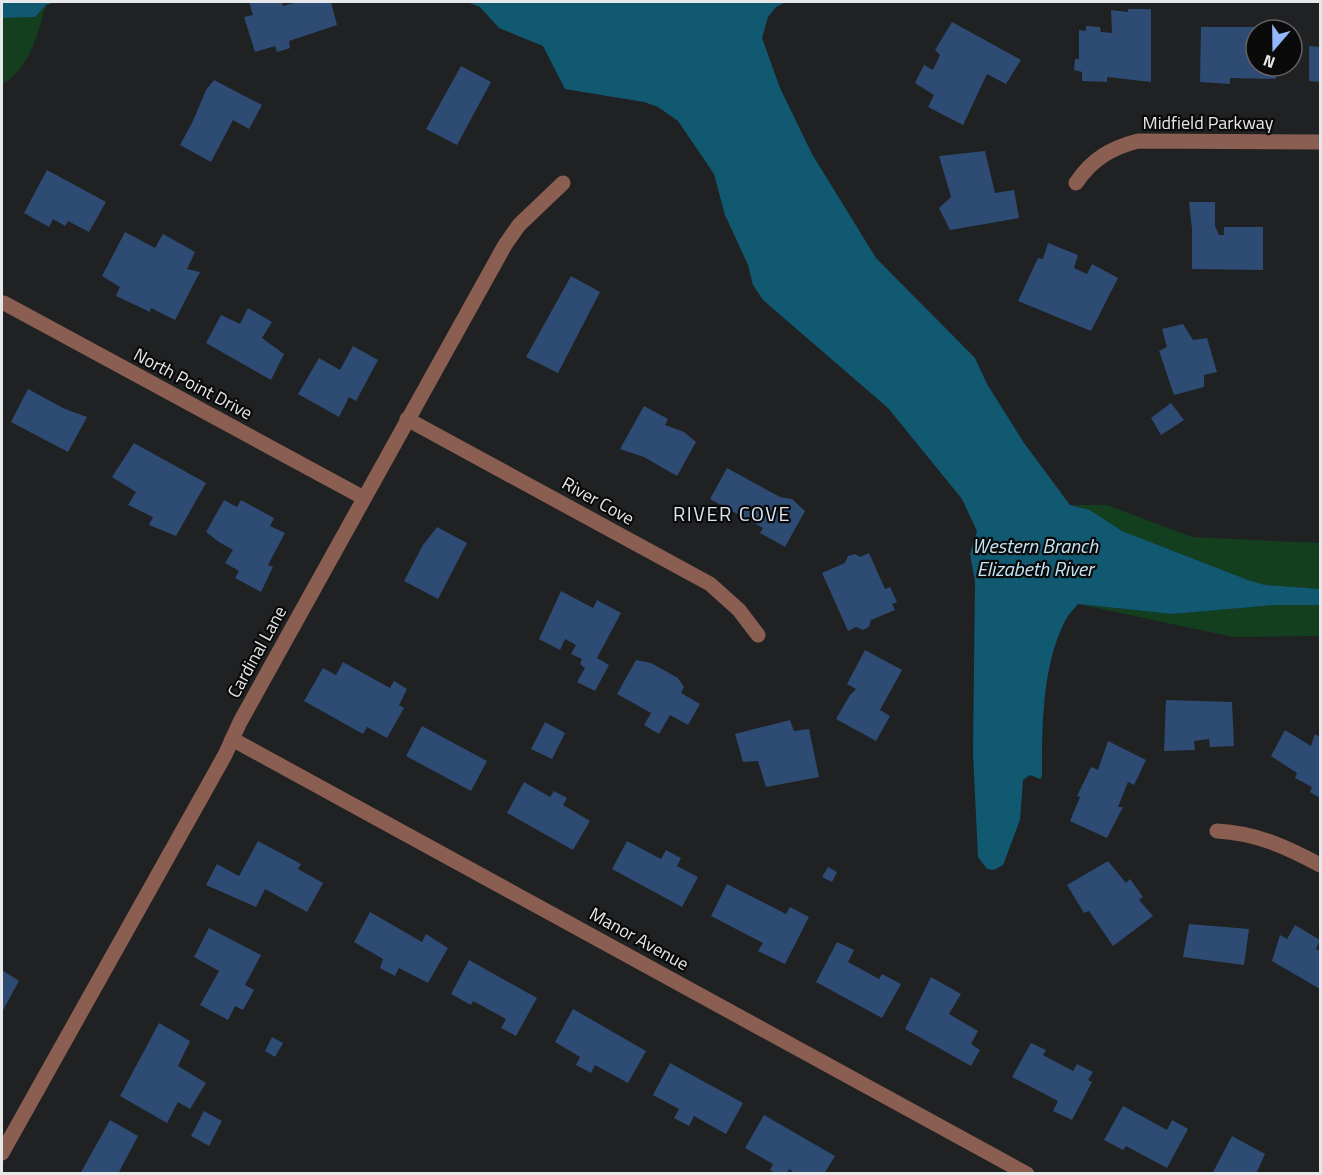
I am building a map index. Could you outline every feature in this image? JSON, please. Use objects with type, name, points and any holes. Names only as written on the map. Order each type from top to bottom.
[{"type":"street","name":"Midfield Parkway","points":[[1076,183],[1098,157],[1117,146],[1138,141],[1320,142]]},
{"type":"street","name":"Cardinal Lane","points":[[2,1153],[505,245],[519,225],[563,183]]},
{"type":"street","name":"North Point Drive","points":[[4,303],[364,498]]},
{"type":"street","name":"River Cove","points":[[407,419],[710,584],[739,610],[758,634]]},
{"type":"street","name":"Manor Avenue","points":[[232,739],[1027,1173]]},
{"type":"street","points":[[1217,831],[1266,838],[1320,865]]},
{"type":"green space","points":[[46,5],[32,49],[26,60],[12,77],[2,84],[2,18],[35,17]]},
{"type":"green space","points":[[1070,505],[1107,505],[1192,537],[1320,543],[1320,589],[1265,585],[1248,580],[1122,531],[1090,510]]},
{"type":"green space","points":[[1078,604],[1172,614],[1275,605],[1320,605],[1320,636],[1233,637]]},
{"type":"water","points":[[2,2],[55,2],[46,5],[35,17],[2,18]]},
{"type":"water","name":"Western Branch Elizabeth River","points":[[467,2],[786,2],[776,7],[768,17],[762,38],[780,88],[812,154],[876,258],[975,358],[987,384],[1024,443],[1070,505],[1090,510],[1122,531],[1248,580],[1265,585],[1320,589],[1320,605],[1275,605],[1172,614],[1078,604],[1064,623],[1047,678],[1043,718],[1042,776],[1040,779],[1030,775],[1023,780],[1020,820],[1003,865],[994,870],[987,869],[978,857],[973,754],[975,581],[970,554],[977,531],[962,499],[888,408],[763,300],[753,285],[748,265],[725,215],[714,174],[678,121],[658,107],[644,102],[565,89],[543,46],[499,28],[480,7]]},
{"type":"building","points":[[249,2],[282,2],[283,6],[297,2],[331,2],[337,25],[289,41],[290,48],[277,52],[275,46],[255,52],[244,17],[253,15]]},
{"type":"building","points":[[1128,9],[1151,9],[1151,82],[1107,77],[1107,82],[1082,81],[1082,72],[1074,70],[1075,59],[1079,59],[1079,30],[1086,31],[1086,26],[1100,27],[1101,32],[1112,33],[1111,10],[1128,12]]},
{"type":"building","points":[[952,22],[1021,60],[1006,84],[987,74],[963,125],[928,107],[934,95],[915,83],[924,65],[933,70],[940,55],[935,50]]},
{"type":"building","points":[[1201,27],[1244,27],[1244,78],[1276,78],[1276,79],[1230,78],[1230,84],[1200,82]]},
{"type":"building","points":[[1309,46],[1320,47],[1320,82],[1309,81]]},
{"type":"building","points":[[461,66],[491,82],[457,145],[426,129]]},
{"type":"building","points":[[214,80],[262,105],[249,129],[233,120],[211,162],[180,145],[206,90]]},
{"type":"building","points":[[985,151],[995,193],[1014,190],[1019,218],[950,230],[939,208],[951,197],[939,156]]},
{"type":"building","points":[[47,170],[106,202],[89,232],[68,221],[65,226],[53,219],[49,227],[24,213]]},
{"type":"building","points":[[1189,202],[1215,202],[1215,226],[1219,235],[1224,235],[1224,227],[1263,227],[1263,270],[1192,269]]},
{"type":"building","points":[[125,232],[155,248],[163,234],[195,252],[187,269],[200,272],[175,320],[151,308],[150,312],[116,296],[120,287],[102,276]]},
{"type":"building","points":[[1048,243],[1078,255],[1074,268],[1087,274],[1092,264],[1118,278],[1091,331],[1018,301],[1038,258],[1043,259]]},
{"type":"building","points":[[571,276],[600,292],[558,373],[526,357]]},
{"type":"building","points":[[248,308],[272,322],[262,338],[284,354],[271,380],[206,343],[221,315],[240,324]]},
{"type":"building","points":[[1183,324],[1193,340],[1207,338],[1217,372],[1204,375],[1204,387],[1174,395],[1159,351],[1167,347],[1162,329]]},
{"type":"building","points":[[353,346],[378,360],[356,401],[349,397],[339,417],[298,394],[319,358],[340,370]]},
{"type":"building","points":[[28,389],[65,409],[87,417],[68,452],[11,422]]},
{"type":"building","points":[[1171,403],[1184,420],[1161,435],[1151,418]]},
{"type":"building","points":[[644,406],[668,419],[665,425],[684,432],[696,442],[677,476],[644,457],[620,449]]},
{"type":"building","points":[[134,443],[206,483],[176,536],[149,525],[153,517],[128,505],[136,492],[112,477]]},
{"type":"building","points":[[727,468],[780,497],[792,499],[805,511],[785,547],[760,533],[763,528],[710,499]]},
{"type":"building","points":[[224,500],[237,507],[241,500],[274,518],[270,526],[285,533],[268,565],[273,567],[261,592],[235,578],[239,571],[225,563],[233,550],[206,532]]},
{"type":"building","points":[[437,527],[467,543],[438,599],[404,581],[423,545]]},
{"type":"building","points":[[869,553],[885,589],[890,587],[897,602],[892,604],[895,610],[871,620],[869,627],[863,630],[856,627],[848,631],[822,573],[845,563],[848,556],[855,554],[860,557]]},
{"type":"building","points":[[561,591],[593,608],[597,600],[621,613],[597,658],[609,665],[595,691],[577,682],[585,668],[580,664],[582,659],[571,654],[576,645],[565,639],[560,650],[539,639]]},
{"type":"building","points":[[865,650],[902,670],[880,710],[890,716],[876,741],[836,719],[856,689],[847,684]]},
{"type":"building","points":[[636,660],[651,663],[678,678],[684,687],[681,693],[700,704],[688,725],[670,715],[659,734],[644,725],[651,713],[617,694]]},
{"type":"building","points":[[343,662],[390,688],[394,681],[407,689],[399,705],[404,708],[387,738],[367,727],[363,734],[304,701],[323,668],[336,675]]},
{"type":"building","points":[[1166,700],[1232,702],[1234,746],[1210,747],[1209,739],[1194,741],[1195,750],[1164,751]]},
{"type":"building","points":[[790,720],[794,731],[809,729],[819,777],[766,787],[758,761],[743,762],[735,734]]},
{"type":"building","points":[[545,722],[565,733],[552,759],[531,749]]},
{"type":"building","points":[[422,726],[487,761],[471,791],[406,756]]},
{"type":"building","points":[[1285,730],[1311,746],[1315,734],[1320,737],[1320,798],[1310,792],[1312,787],[1295,778],[1297,773],[1271,756]]},
{"type":"building","points":[[1108,741],[1146,760],[1134,785],[1128,782],[1118,807],[1123,807],[1107,838],[1070,821],[1080,797],[1077,796],[1091,767],[1098,770]]},
{"type":"building","points":[[524,782],[550,797],[554,791],[567,798],[563,805],[590,821],[573,850],[507,813]]},
{"type":"building","points":[[258,841],[301,864],[298,869],[323,883],[307,912],[265,889],[256,907],[206,885],[217,864],[239,876]]},
{"type":"building","points":[[627,841],[661,859],[666,850],[681,858],[677,866],[698,877],[682,907],[612,869]]},
{"type":"building","points":[[1108,861],[1126,883],[1130,879],[1143,897],[1139,900],[1153,916],[1113,946],[1089,911],[1084,913],[1067,885]]},
{"type":"building","points":[[828,867],[837,872],[832,882],[822,877]]},
{"type":"building","points":[[727,884],[786,914],[790,907],[809,917],[785,964],[758,951],[763,943],[711,916]]},
{"type":"building","points":[[370,912],[422,942],[426,934],[448,948],[428,983],[399,968],[395,976],[380,968],[383,959],[354,942]]},
{"type":"building","points":[[1189,924],[1249,929],[1244,965],[1183,957]]},
{"type":"building","points":[[1295,925],[1320,940],[1316,949],[1320,951],[1320,989],[1272,961],[1280,935],[1287,939]]},
{"type":"building","points":[[209,928],[261,955],[245,985],[254,990],[243,1010],[235,1006],[228,1020],[200,1005],[219,971],[194,957]]},
{"type":"building","points":[[837,942],[854,950],[848,962],[879,979],[882,974],[901,984],[882,1018],[816,982]]},
{"type":"building","points":[[469,960],[537,998],[516,1036],[501,1028],[506,1019],[473,1001],[471,1005],[451,994]]},
{"type":"building","points":[[2,970],[19,981],[2,1012]]},
{"type":"building","points":[[931,977],[961,994],[949,1014],[978,1031],[971,1044],[980,1050],[971,1066],[905,1029]]},
{"type":"building","points":[[573,1009],[646,1051],[628,1083],[595,1065],[591,1073],[576,1065],[580,1057],[555,1042]]},
{"type":"building","points":[[159,1023],[190,1041],[178,1066],[206,1083],[190,1109],[178,1102],[167,1123],[120,1096]]},
{"type":"building","points":[[272,1037],[283,1043],[275,1057],[265,1051]]},
{"type":"building","points":[[1031,1043],[1046,1050],[1043,1055],[1073,1071],[1077,1064],[1093,1072],[1088,1080],[1092,1082],[1072,1120],[1053,1111],[1058,1101],[1012,1077]]},
{"type":"building","points":[[670,1063],[743,1103],[726,1134],[694,1116],[689,1126],[674,1118],[679,1109],[653,1095]]},
{"type":"building","points":[[1123,1106],[1167,1130],[1172,1120],[1188,1129],[1167,1168],[1126,1146],[1123,1150],[1104,1140]]},
{"type":"building","points":[[204,1111],[222,1121],[209,1146],[191,1136]]},
{"type":"building","points":[[764,1115],[835,1156],[824,1174],[796,1174],[789,1169],[787,1174],[776,1174],[770,1170],[773,1164],[745,1148]]},
{"type":"building","points":[[110,1120],[138,1136],[118,1174],[80,1174]]},
{"type":"building","points":[[1232,1136],[1265,1154],[1256,1174],[1212,1174]]},
{"type":"district","name":"RIVER COVE","points":[[732,514]]}]
